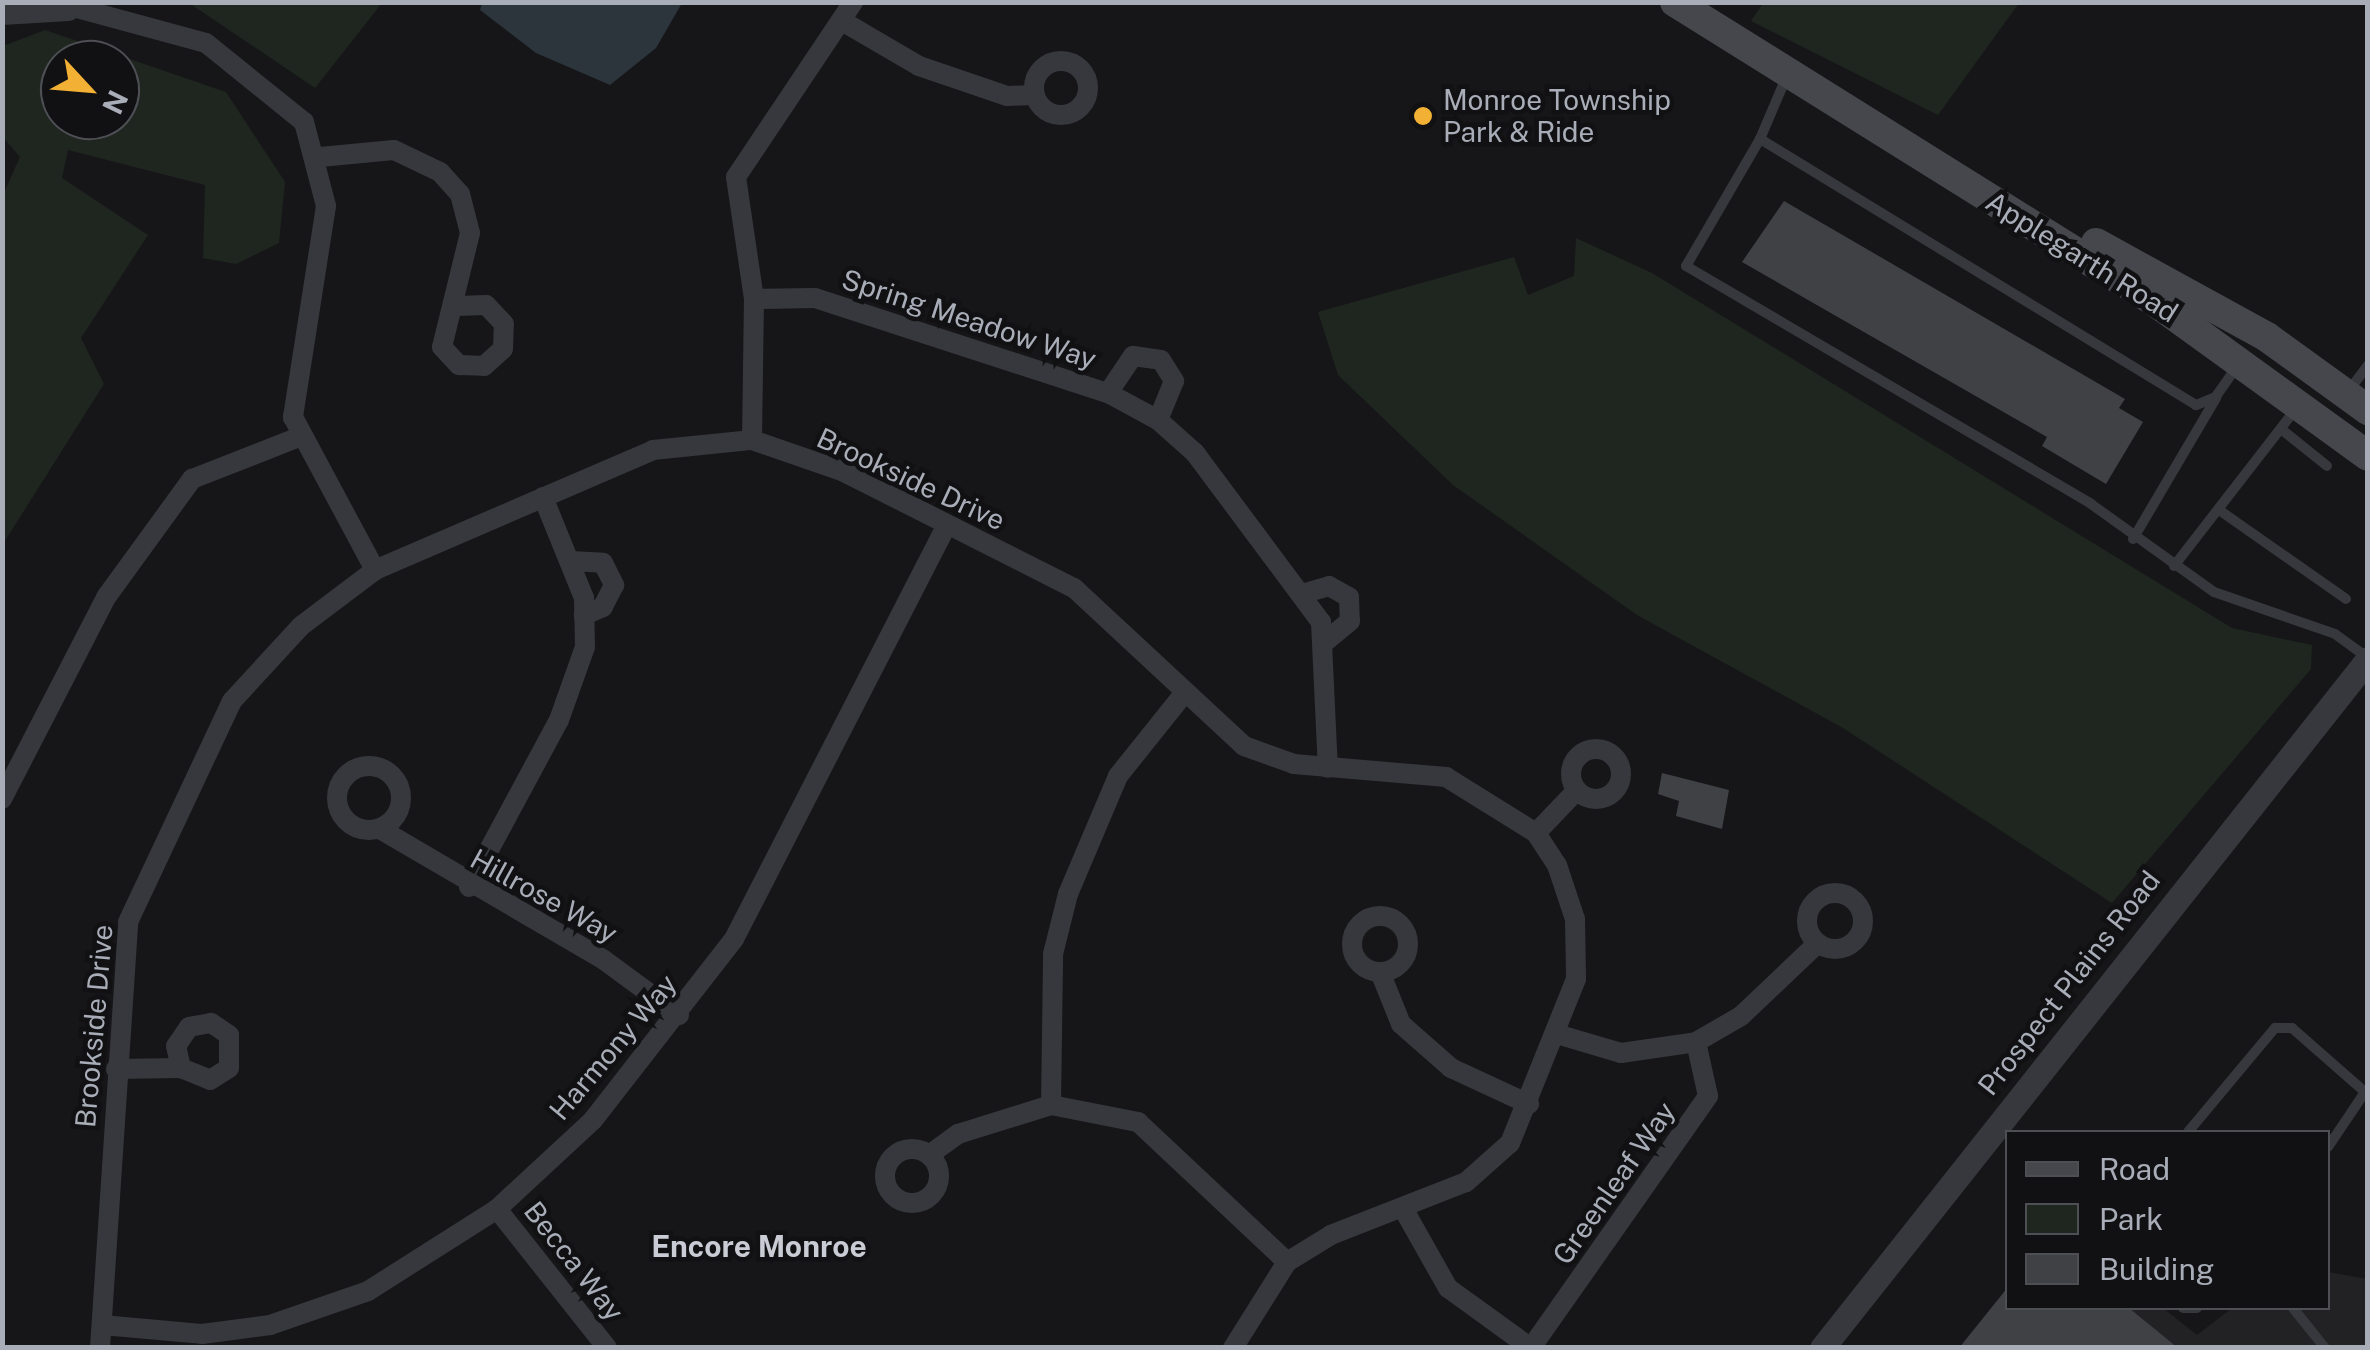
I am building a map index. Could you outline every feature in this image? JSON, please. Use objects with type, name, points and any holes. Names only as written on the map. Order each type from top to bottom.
[{"type":"main road","name":"Applegarth Road","points":[[1675,2],[2241,360],[2368,456]]},
{"type":"main road","name":"Applegarth Road","points":[[1787,72],[2267,336],[2357,402]]},
{"type":"street","points":[[55,2],[81,10]]},
{"type":"street","points":[[752,440],[754,298],[736,177],[854,2]]},
{"type":"street","points":[[2,15],[129,10],[227,56],[290,104],[320,156],[326,206],[292,394],[299,437],[375,570]]},
{"type":"street","points":[[842,21],[919,66],[1034,95]]},
{"type":"street","points":[[320,156],[394,150],[440,172],[460,194],[470,233],[456,306]]},
{"type":"street","name":"Spring Meadow Way","points":[[754,298],[815,298],[1108,393],[1158,420],[1305,594],[1326,641],[1328,768]]},
{"type":"street","name":"Spring Meadow Way","points":[[1108,393],[1133,356],[1161,360],[1174,381],[1158,420]]},
{"type":"street","points":[[2,799],[107,596],[192,479],[299,437]]},
{"type":"street","name":"Brookside Drive","points":[[100,1348],[116,1069],[137,890],[212,735],[260,665],[375,570],[653,450],[752,440],[842,471],[1074,588],[1183,696],[1244,746],[1328,768],[1446,777],[1536,834]]},
{"type":"street","points":[[469,887],[578,681],[584,615],[570,561],[543,497]]},
{"type":"street","name":"Harmony Way","points":[[102,1325],[202,1334],[270,1324],[368,1290],[498,1209],[594,1120],[680,1016],[734,939],[947,525]]},
{"type":"street","points":[[570,561],[592,558],[611,573],[612,596],[584,615]]},
{"type":"street","points":[[1305,594],[1329,586],[1349,597],[1350,621],[1326,641]]},
{"type":"street","name":"Prospect Plains Road","points":[[1822,1348],[2368,658]]},
{"type":"street","points":[[1051,1104],[1054,954],[1068,894],[1118,776],[1183,696]]},
{"type":"street","points":[[1233,1348],[1287,1262],[1331,1234],[1404,1210],[1489,1165],[1529,1104],[1560,1035],[1576,979],[1575,918],[1536,834],[1576,790]]},
{"type":"street","name":"Hillrose Way","points":[[380,829],[469,887],[604,960],[680,1016]]},
{"type":"street","points":[[1560,1035],[1622,1054],[1696,1042],[1741,1016],[1818,944]]},
{"type":"street","points":[[1380,972],[1401,1024],[1451,1068],[1529,1104]]},
{"type":"street","name":"Greenleaf Way","points":[[1531,1348],[1708,1096],[1696,1042]]},
{"type":"street","points":[[116,1069],[180,1068]]},
{"type":"street","points":[[929,1155],[958,1134],[1051,1104],[1138,1122],[1287,1262]]},
{"type":"street","name":"Becca Way","points":[[498,1209],[607,1348]]},
{"type":"street","points":[[1404,1210],[1448,1288],[1531,1348]]},
{"type":"lane","points":[[1787,72],[1760,139],[1689,256],[1691,273],[1728,285],[2174,566],[2368,658]]},
{"type":"lane","points":[[1760,139],[2196,405],[2216,397]]},
{"type":"lane","points":[[2133,539],[2241,360]]},
{"type":"lane","points":[[2357,402],[2368,365]]},
{"type":"lane","points":[[2174,566],[2300,404]]},
{"type":"lane","points":[[2281,429],[2327,466]]},
{"type":"lane","points":[[2219,510],[2346,598]]},
{"type":"lane","points":[[2190,1130],[2275,1028],[2292,1028],[2365,1092],[2330,1144]]},
{"type":"lane","points":[[2295,1310],[2325,1348]]},
{"type":"shaded area","points":[[682,2],[656,48],[610,85],[536,53],[480,10],[482,3]]},
{"type":"shaded area","points":[[2330,1272],[2367,1279],[2367,1347],[1975,1348],[2006,1310],[2166,1310],[2197,1335],[2229,1310],[2330,1310]]},
{"type":"green space","points":[[382,2],[315,88],[189,3]]},
{"type":"green space","points":[[1763,2],[2019,3],[1938,115],[1751,21]]},
{"type":"green space","points":[[45,30],[74,40],[40,40],[40,140],[140,140],[140,63],[226,92],[285,182],[279,243],[236,264],[203,258],[205,185],[68,150],[62,178],[148,235],[81,338],[104,384],[3,544],[2,197],[20,157],[3,137],[3,46]]},
{"type":"green space","points":[[1576,238],[1652,273],[2232,628],[2312,645],[2311,669],[2112,903],[1843,728],[1637,615],[1453,485],[1338,375],[1318,312],[1514,257],[1528,295],[1574,276]]},
{"type":"building","points":[[1784,201],[2125,399],[2119,408],[2143,422],[2106,484],[2042,446],[2047,437],[1742,262]]},
{"type":"building","points":[[1662,773],[1729,790],[1722,829],[1676,816],[1679,801],[1658,794]]},
{"type":"building","points":[[2005,1291],[2005,1310],[2131,1310],[2178,1348],[1959,1348]]},
{"type":"place","name":"Monroe Township Park & Ride","points":[[1423,116]]},
{"type":"district","name":"Encore Monroe","points":[[759,1246]]}]
